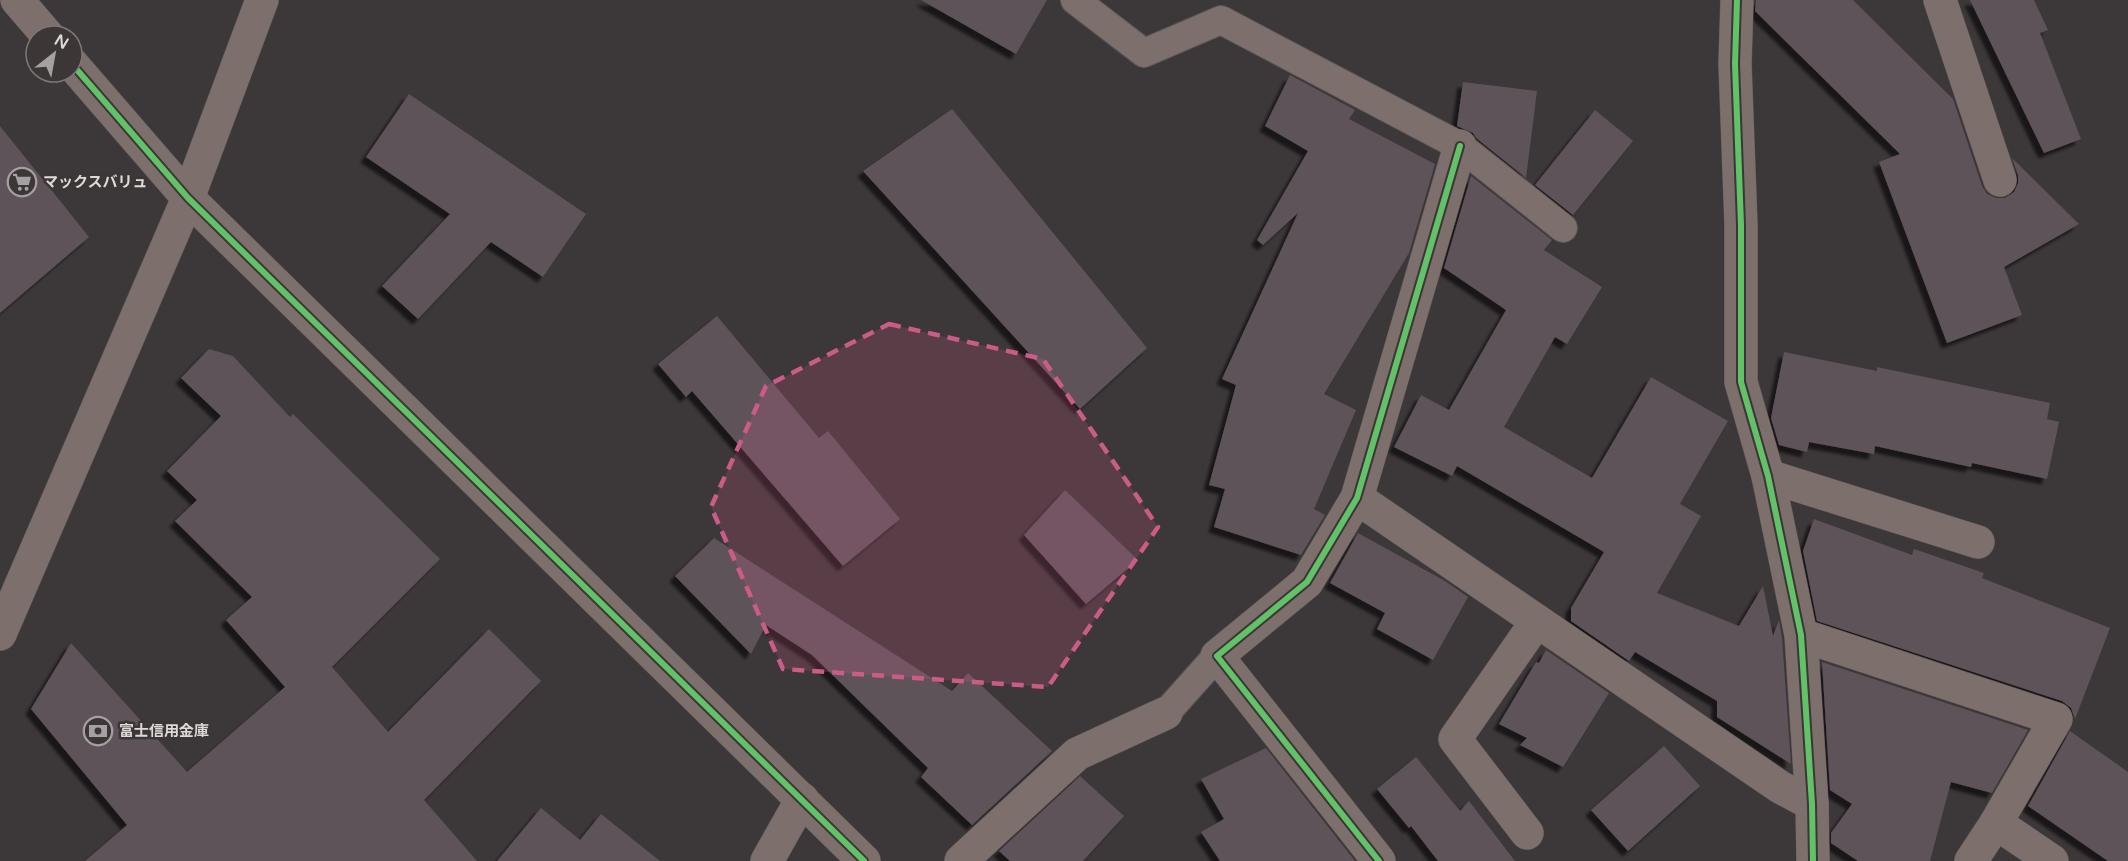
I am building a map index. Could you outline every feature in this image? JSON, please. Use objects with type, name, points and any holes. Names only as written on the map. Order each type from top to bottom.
[{"type":"street","points":[[17,0],[38,24]]},
{"type":"street","points":[[0,634],[188,198],[262,0]]},
{"type":"street","points":[[1737,0],[1735,64],[1741,225],[1741,382],[1768,476],[1801,635],[1812,804],[1813,861]]},
{"type":"street","points":[[1940,0],[2000,180]]},
{"type":"street","points":[[84,78],[188,198],[864,861]]},
{"type":"street","points":[[1379,861],[1217,656],[1307,582],[1357,498],[1460,146]]},
{"type":"street","points":[[1768,476],[1978,542]]},
{"type":"street","points":[[1357,498],[1780,787],[1812,804]]},
{"type":"street","points":[[1527,834],[1455,739],[1537,621]]},
{"type":"street","points":[[1801,635],[2056,719],[1996,823],[1971,861]]},
{"type":"street","points":[[961,861],[1077,754],[1166,712]]},
{"type":"street","points":[[767,861],[802,799]]},
{"type":"street","points":[[1996,823],[2052,861]]},
{"type":"lane","points":[[1075,0],[1144,53],[1221,20],[1460,146],[1563,228]]},
{"type":"lane","points":[[1166,712],[1217,656]]},
{"type":"highlighted area","points":[[889,324],[1043,359],[1158,527],[1048,687],[783,669],[711,507],[766,386]]},
{"type":"building","points":[[921,0],[1047,0],[1016,54]]},
{"type":"building","points":[[1756,0],[1853,0],[1953,99],[1982,186],[1987,194],[1996,198],[2005,198],[2014,192],[2018,183],[2018,175],[2012,158],[2079,224],[2004,267],[2022,315],[1947,343],[1879,162],[1900,154],[1755,11]]},
{"type":"building","points":[[1970,0],[2034,0],[2048,30],[2040,33],[2081,139],[2044,153]]},
{"type":"building","points":[[1290,75],[1355,110],[1349,119],[1435,164],[1409,253],[1324,394],[1356,410],[1314,509],[1325,515],[1301,555],[1214,527],[1225,489],[1209,485],[1236,385],[1222,379],[1298,213],[1263,245],[1257,240],[1308,151],[1265,126]]},
{"type":"building","points":[[1463,82],[1537,91],[1526,178],[1476,138],[1473,133],[1457,126]]},
{"type":"building","points":[[409,94],[586,214],[543,277],[491,242],[418,319],[382,286],[450,214],[366,157]]},
{"type":"building","points":[[952,109],[1147,348],[1080,409],[863,171]]},
{"type":"building","points":[[1595,110],[1633,141],[1573,215],[1535,185]]},
{"type":"building","name":"マックスバリュ","points":[[0,126],[89,237],[0,313]]},
{"type":"building","points":[[1471,176],[1552,240],[1544,250],[1602,287],[1567,344],[1555,337],[1504,427],[1592,478],[1651,377],[1728,421],[1680,504],[1701,516],[1657,593],[1739,626],[1763,586],[1773,636],[1779,620],[1782,638],[1791,764],[1717,717],[1717,701],[1635,652],[1629,661],[1571,621],[1571,608],[1604,552],[1457,466],[1452,476],[1394,447],[1421,395],[1449,410],[1506,310],[1444,268]]},
{"type":"building","points":[[717,316],[819,438],[828,431],[900,519],[843,566],[692,391],[686,397],[658,364]]},
{"type":"building","points":[[209,349],[233,356],[290,417],[293,414],[440,559],[332,667],[388,732],[489,629],[541,681],[424,800],[477,861],[85,861],[127,825],[31,709],[71,643],[187,772],[285,687],[226,620],[252,597],[175,521],[197,500],[167,471],[221,416],[181,378]]},
{"type":"building","points":[[1784,352],[1877,371],[1877,367],[2050,403],[2047,419],[2059,422],[2047,479],[1972,463],[1971,467],[1875,446],[1874,454],[1809,442],[1807,452],[1779,445],[1771,418]]},
{"type":"building","points":[[1065,490],[1138,560],[1086,604],[1024,535]]},
{"type":"building","points":[[1814,519],[1912,555],[1914,549],[1984,573],[1982,578],[2110,628],[2075,719],[2071,708],[2062,701],[1817,621],[1803,551]]},
{"type":"building","points":[[1358,533],[1445,581],[1468,597],[1433,660],[1377,629],[1385,613],[1330,583]]},
{"type":"building","points":[[714,538],[952,691],[968,673],[1052,751],[972,825],[921,777],[928,768],[812,655],[766,625],[751,654],[675,576]]},
{"type":"building","points":[[1546,650],[1609,693],[1563,767],[1520,745],[1527,738],[1499,724],[1536,662],[1539,663]]},
{"type":"building","points":[[1822,662],[2028,730],[1992,793],[1951,782],[1930,861],[1858,861],[1831,843],[1831,833],[1852,804],[1830,790]]},
{"type":"building","points":[[2070,731],[2128,772],[2128,861],[2108,861],[2028,806]]},
{"type":"building","points":[[1664,746],[1700,786],[1628,851],[1591,810]]},
{"type":"building","points":[[1266,748],[1355,861],[1220,861],[1201,832],[1224,819],[1201,779]]},
{"type":"building","points":[[1416,757],[1460,811],[1469,801],[1515,861],[1438,861],[1411,826],[1409,828],[1377,789]]},
{"type":"building","points":[[1080,776],[1124,816],[1083,861],[1010,861],[999,851]]},
{"type":"building","points":[[541,808],[580,840],[601,814],[660,861],[497,861]]},
{"type":"cycle path","points":[[1737,0],[1735,64],[1741,225],[1741,382],[1768,476],[1801,635],[1812,804],[1813,861]]},
{"type":"cycle path","points":[[84,78],[188,198],[864,861]]},
{"type":"cycle path","points":[[1379,861],[1217,656],[1307,582],[1357,498],[1460,146]]},
{"type":"place","name":"マックスバリュ","points":[[22,182]]},
{"type":"place","name":"富士信用金庫","points":[[98,731]]}]
